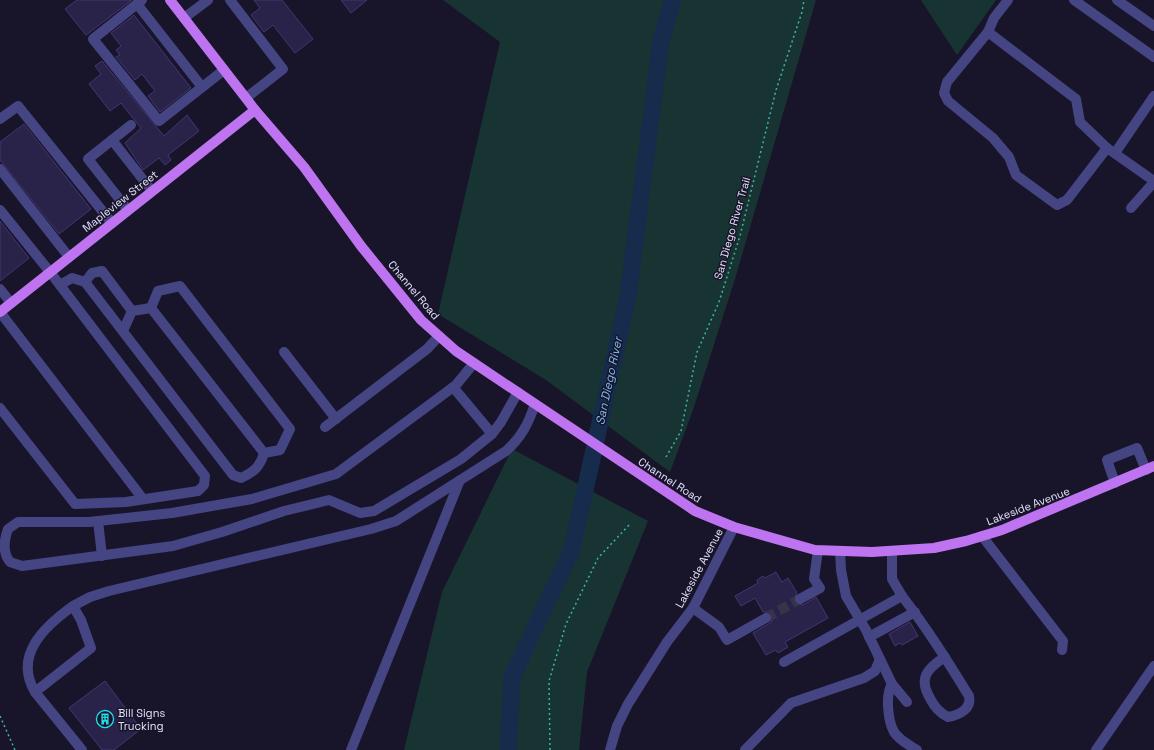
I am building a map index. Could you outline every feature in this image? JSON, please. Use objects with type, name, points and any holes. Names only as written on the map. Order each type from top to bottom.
[{"type":"main road","name":"Channel Road","points":[[170,0],[246,98],[304,167],[361,246],[421,320],[456,351],[651,483],[695,511],[734,527]]},
{"type":"main road","name":"Mapleview Street","points":[[0,312],[256,110]]},
{"type":"main road","name":"Lakeside Avenue","points":[[734,527],[818,550],[872,552],[934,548],[982,536],[1009,527],[1150,468]]},
{"type":"street","points":[[184,18],[208,0]]},
{"type":"street","points":[[230,0],[283,69],[246,98]]},
{"type":"street","points":[[1008,0],[994,18],[988,32],[947,82],[944,93],[948,101],[993,138],[1009,157],[1016,175],[1057,205],[1067,200],[1111,150],[1154,96]]},
{"type":"street","points":[[1074,0],[1154,57]]},
{"type":"street","points":[[1117,0],[1154,26]]},
{"type":"street","points":[[202,87],[140,2],[93,39],[159,121],[224,70]]},
{"type":"street","points":[[988,32],[1076,99],[1080,122],[1111,150],[1154,182],[1132,208]]},
{"type":"street","points":[[0,119],[18,106],[112,223]]},
{"type":"street","points":[[128,210],[88,159],[131,125]]},
{"type":"street","points":[[112,140],[152,191]]},
{"type":"street","points":[[0,169],[69,258]]},
{"type":"street","points":[[0,210],[50,272],[205,476],[204,485],[198,491],[126,502],[75,504],[0,408]]},
{"type":"street","points":[[85,282],[92,273],[102,271],[132,311]]},
{"type":"street","points":[[60,285],[72,278],[85,282],[233,475],[240,478],[253,472],[260,465],[264,453]]},
{"type":"street","points":[[151,308],[158,291],[180,286],[290,429],[280,450],[264,453]]},
{"type":"street","points":[[0,289],[11,303]]},
{"type":"street","points":[[132,311],[151,308]]},
{"type":"street","points":[[151,308],[264,453]]},
{"type":"street","points":[[123,331],[132,311]]},
{"type":"street","points":[[0,312],[143,499]]},
{"type":"street","points":[[325,427],[427,349],[439,336]]},
{"type":"street","points":[[284,352],[336,418]]},
{"type":"street","points":[[474,363],[453,387],[336,474],[252,499],[172,514],[98,521],[18,522],[8,529],[4,544],[4,552],[10,562],[22,566],[173,546],[222,532],[284,511],[329,500],[360,513],[374,511],[461,459],[492,434],[501,422],[518,392]]},
{"type":"street","points":[[453,387],[492,434]]},
{"type":"street","points":[[82,750],[35,692],[30,684],[26,669],[29,655],[46,628],[73,606],[90,597],[109,591],[388,525],[494,460],[514,444],[528,423],[535,404]]},
{"type":"street","points":[[1115,483],[1107,460],[1136,448],[1150,468]]},
{"type":"street","points":[[351,750],[460,480]]},
{"type":"street","points":[[98,521],[102,556]]},
{"type":"street","name":"Lakeside Avenue","points":[[610,750],[617,726],[628,704],[667,642],[693,608],[734,527]]},
{"type":"street","points":[[982,536],[1062,641],[1062,650]]},
{"type":"street","points":[[800,599],[820,588],[814,579],[818,550]]},
{"type":"street","points":[[840,551],[841,570],[846,596],[869,637],[892,684],[907,702]]},
{"type":"street","points":[[892,551],[892,579],[902,596],[915,612],[944,657],[970,700],[967,708],[961,713],[948,717],[935,708],[925,690],[924,684],[929,670],[944,657]]},
{"type":"street","points":[[784,662],[902,596]]},
{"type":"street","points":[[35,692],[91,648],[81,620],[73,606]]},
{"type":"street","points":[[693,608],[719,627],[727,640],[766,618]]},
{"type":"street","points":[[869,637],[915,612]]},
{"type":"street","points":[[745,750],[791,704],[864,678],[875,671],[880,659]]},
{"type":"street","points":[[1096,750],[1154,666]]},
{"type":"street","points":[[892,684],[889,689],[888,711],[894,732],[917,750]]},
{"type":"path","name":"San Diego River Trail","points":[[666,457],[681,431],[697,352],[719,302],[740,236],[776,90],[802,12],[804,0]]},
{"type":"path","points":[[550,750],[549,680],[566,624],[598,558],[630,524]]},
{"type":"path","points":[[0,716],[15,750]]},
{"type":"green space","points":[[443,0],[816,0],[735,279],[693,410],[670,472],[546,380],[438,314],[500,42]]},
{"type":"green space","points":[[921,0],[996,0],[957,55]]},
{"type":"green space","points":[[512,449],[648,521],[587,672],[579,750],[404,750],[442,592]]},
{"type":"building","points":[[77,0],[132,0],[86,35],[65,9]]},
{"type":"building","points":[[254,0],[282,0],[313,39],[295,53],[273,25],[264,32],[251,15],[260,8]]},
{"type":"building","points":[[341,0],[367,0],[351,13]]},
{"type":"building","points":[[134,15],[191,88],[160,112],[148,96],[155,91],[142,74],[135,80],[116,57],[120,55],[116,50],[121,46],[111,33]]},
{"type":"building","points":[[102,61],[164,136],[187,115],[199,131],[168,155],[171,160],[165,165],[159,158],[143,170],[125,143],[141,128],[121,103],[110,111],[89,84],[101,74],[95,66]]},
{"type":"building","points":[[24,124],[91,209],[59,234],[0,160],[0,142]]},
{"type":"building","points":[[0,221],[29,258],[0,281]]},
{"type":"building","points":[[776,572],[782,582],[788,578],[797,593],[794,598],[796,604],[803,605],[816,597],[828,618],[785,642],[788,647],[778,653],[776,650],[766,655],[753,633],[770,623],[772,621],[772,615],[769,612],[763,612],[755,598],[741,606],[735,596],[758,583],[757,580],[763,576],[765,578]]},
{"type":"building","points":[[910,622],[918,636],[902,645],[900,643],[895,646],[889,634]]},
{"type":"building","name":"Bill Signs Trucking","points":[[105,681],[141,729],[114,750],[102,750],[69,708]]},
{"type":"waterway","name":"San Diego River","points":[[508,750],[512,677],[572,549],[628,296],[661,40],[673,0]]},
{"type":"tunnel","points":[[766,618],[800,599]]},
{"type":"place","name":"Bill Signs Trucking","points":[[105,719]]}]
